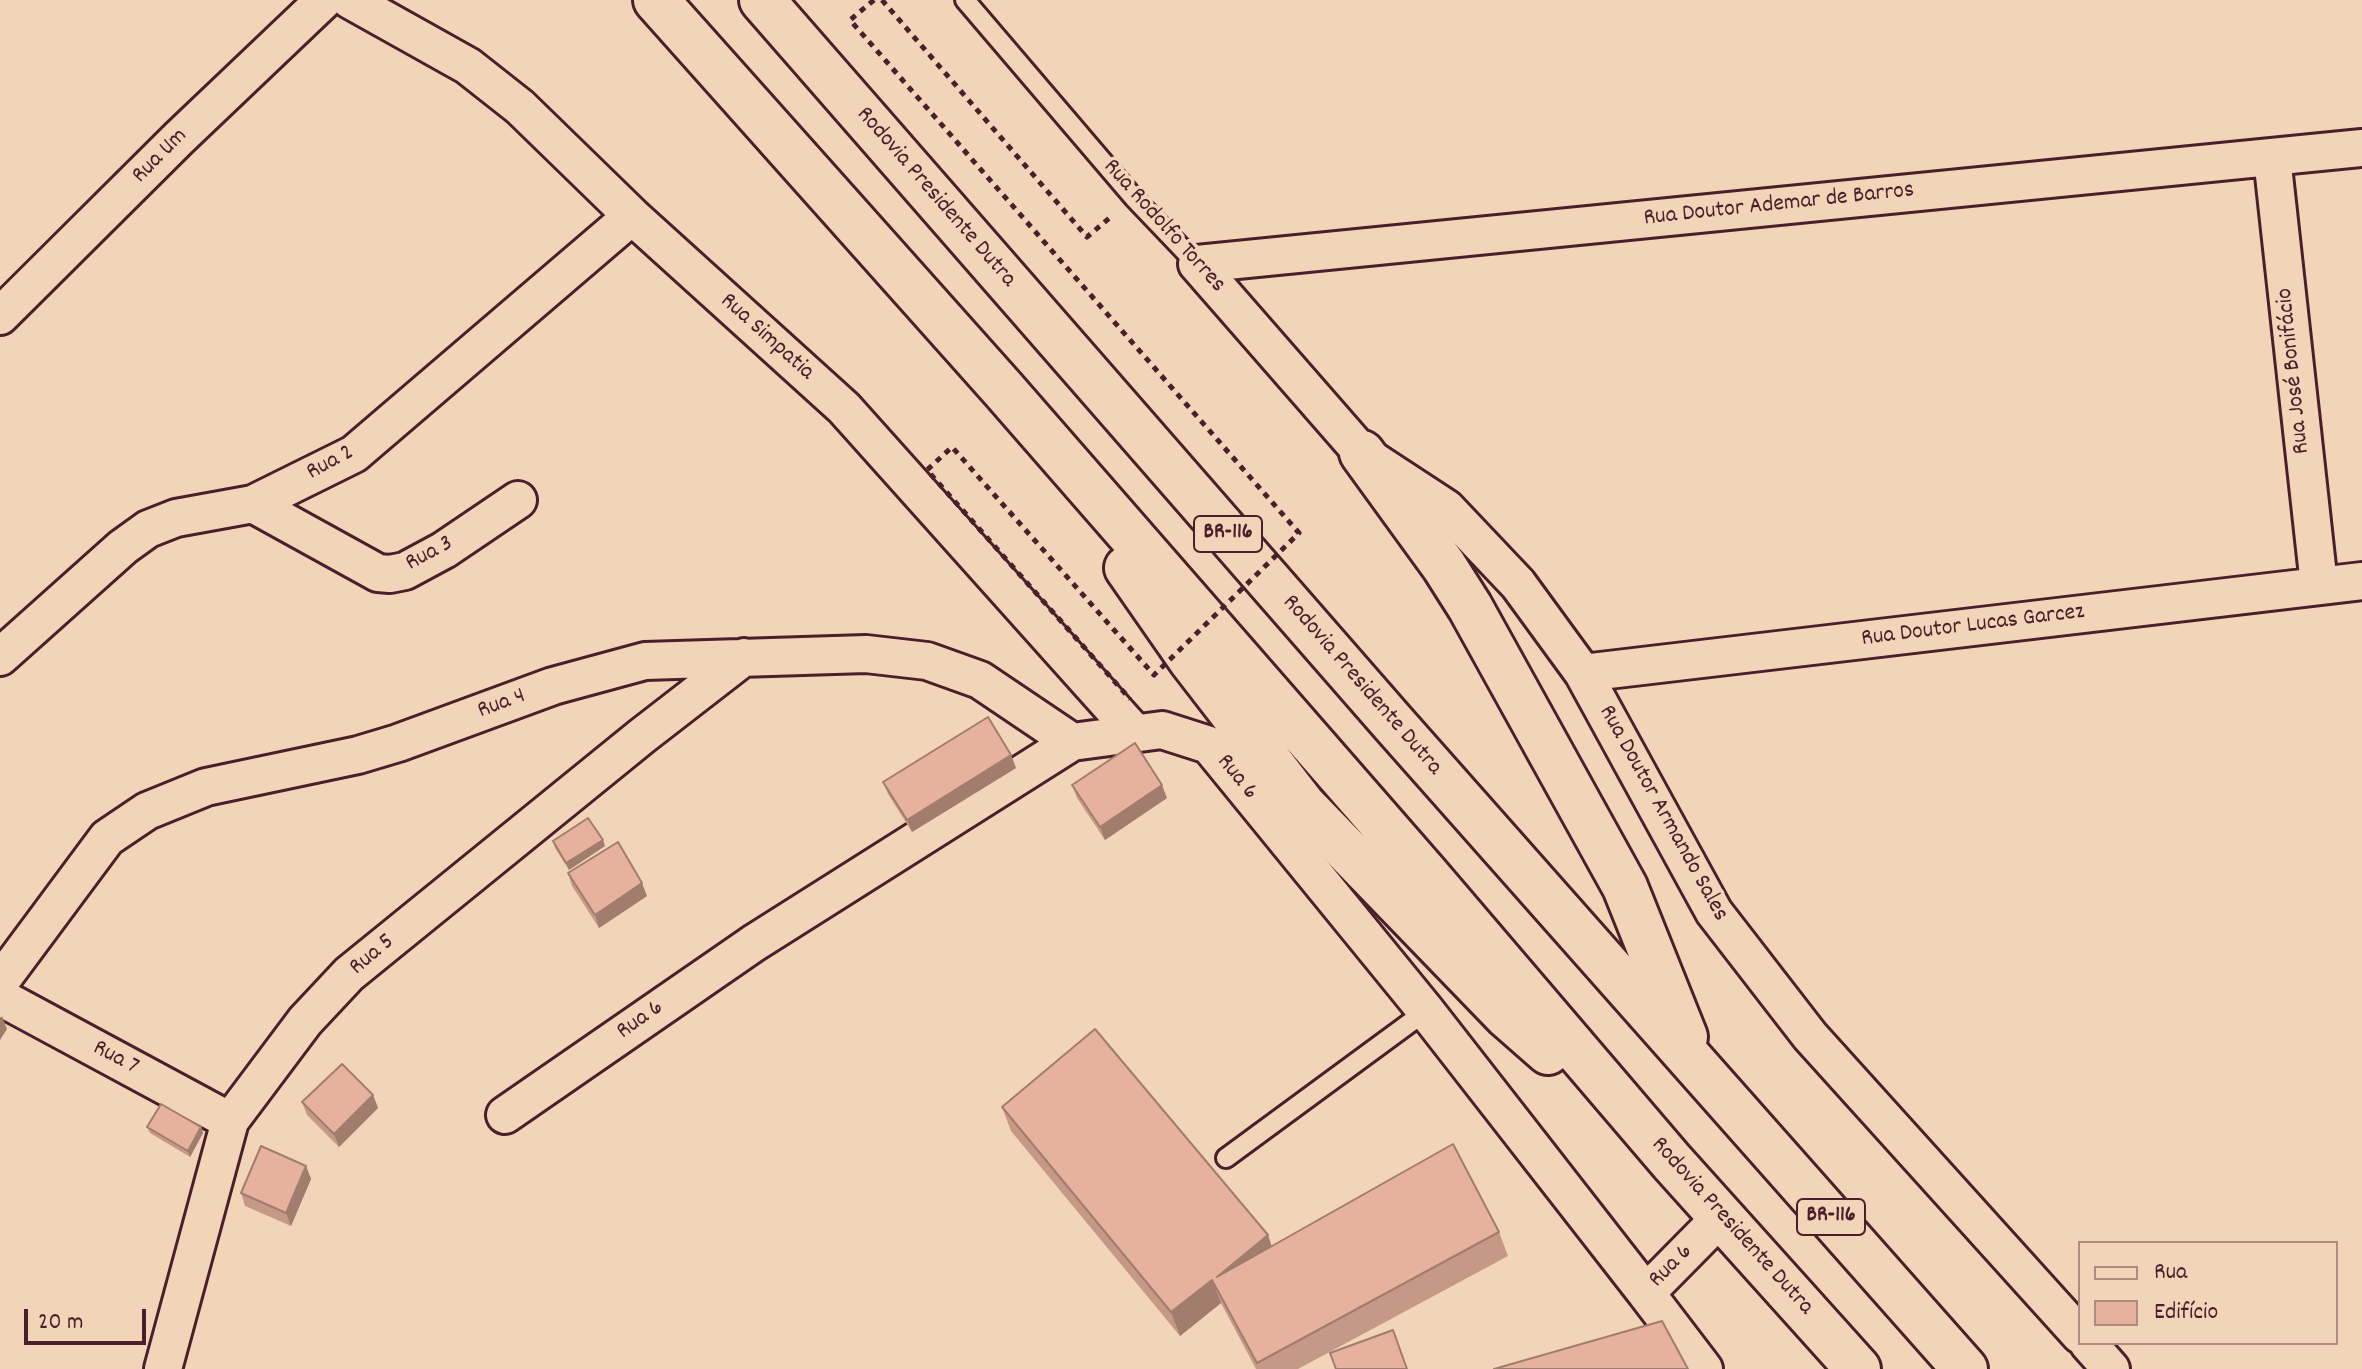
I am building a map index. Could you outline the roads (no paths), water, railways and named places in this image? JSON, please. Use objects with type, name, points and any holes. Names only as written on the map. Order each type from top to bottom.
[{"type":"highway","name":"Rodovia Presidente Dutra","points":[[656,0],[1003,389],[1416,862],[1672,1162],[1858,1369]]},
{"type":"highway","name":"Rodovia Presidente Dutra","points":[[762,0],[1965,1369]]},
{"type":"highway","points":[[1362,453],[1470,607],[1625,887],[1696,1066]]},
{"type":"street","name":"Rua Um","points":[[0,316],[179,138],[324,0]]},
{"type":"street","name":"Rua Simpatia","points":[[350,0],[468,66],[520,107],[632,216],[844,408],[1132,715]]},
{"type":"street","name":"Rua Doutor Ademar de Barros","points":[[1197,264],[2362,148]]},
{"type":"street","name":"Rua José Bonifácio","points":[[2272,157],[2319,585]]},
{"type":"street","name":"Rua 2","points":[[0,657],[123,547],[148,529],[176,518],[253,504],[354,454],[632,216]]},
{"type":"street","name":"Rua Rodolfo Torres","points":[[1197,264],[1362,453]]},
{"type":"street","name":"Rua Doutor Armando Sales","points":[[1362,453],[1446,508],[1518,584],[1583,673],[1714,912],[1810,1036],[2078,1333]]},
{"type":"street","name":"Rua 3","points":[[253,504],[378,573],[390,574],[405,571],[444,550],[518,500]]},
{"type":"street","name":"Rua Doutor Lucas Garcez","points":[[1583,673],[2362,581]]},
{"type":"street","name":"Rua 4","points":[[0,982],[107,838],[147,811],[206,787],[358,755],[398,743],[553,686],[645,661],[866,654],[927,661],[980,680],[1072,742]]},
{"type":"street","name":"Rua 5","points":[[163,1369],[230,1121],[305,1021],[349,974],[744,657]]},
{"type":"street","name":"Rua 6","points":[[505,1115],[754,943],[1072,742],[1132,715],[1162,730],[1209,745],[1426,1011],[1646,1293],[1721,1217]]},
{"type":"street","name":"Rua 7","points":[[0,997],[230,1121]]},
{"type":"street","points":[[1646,1293],[1704,1369]]},
{"type":"street","points":[[2090,1345],[2111,1369]]},
{"type":"lane","name":"Rua Rodolfo Torres","points":[[971,2],[1134,198],[1197,264]]},
{"type":"lane","points":[[1226,1158],[1426,1011]]}]
